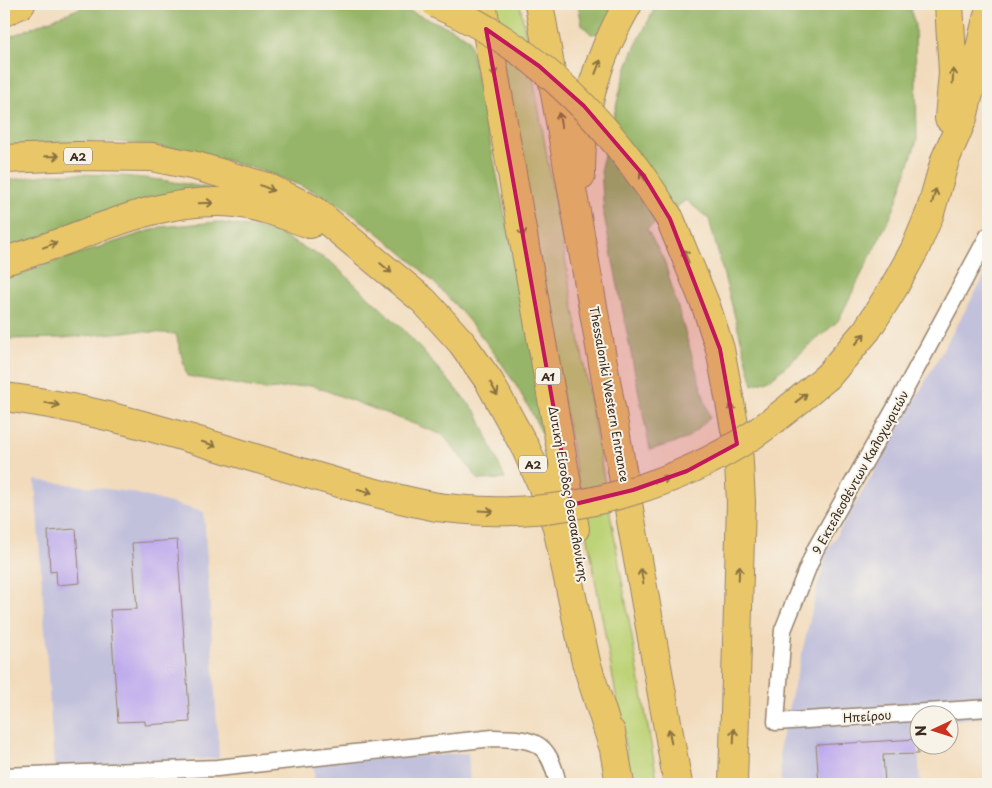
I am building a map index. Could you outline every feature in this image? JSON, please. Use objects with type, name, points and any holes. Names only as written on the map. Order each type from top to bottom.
[{"type":"highway","points":[[4,12],[21,4]]},
{"type":"highway","points":[[436,4],[493,33],[539,66],[584,106],[616,141],[638,169],[670,219],[706,306],[720,349],[738,445],[741,502],[733,784]]},
{"type":"highway","name":"Δυτική Είσοδος Θεσσαλονίκης","points":[[482,4],[614,749]]},
{"type":"highway","name":"Thessaloniki Western Entrance","points":[[539,4],[678,784]]},
{"type":"highway","points":[[591,288],[581,149],[595,75],[608,40],[628,4]]},
{"type":"highway","points":[[945,160],[954,73],[949,4]]},
{"type":"highway","points":[[4,397],[41,402],[150,425],[371,493],[437,507],[491,511],[538,509],[585,503],[633,490],[687,471],[752,435],[828,376],[866,330],[894,287],[915,249],[930,213],[945,160],[963,118],[988,14]]},
{"type":"highway","name":"Α2","points":[[4,159],[78,156],[152,157],[196,166],[266,187],[314,210],[424,301],[462,343],[489,381],[526,448],[542,485],[557,527],[586,662],[614,749]]},
{"type":"highway","points":[[4,261],[158,208],[204,203],[238,204],[270,211],[348,238]]},
{"type":"highway","name":"Α1","points":[[614,749],[620,784]]},
{"type":"street","name":"9 Εκτελεσθέντων Καλοχωριτών","points":[[776,722],[783,630],[815,550],[894,410],[988,236]]},
{"type":"street","name":"Ηπείρου","points":[[776,722],[988,708]]},
{"type":"street","points":[[4,776],[217,768],[493,738],[520,739],[534,742],[546,751],[555,768],[558,784]]},
{"type":"highlighted area","points":[[486,29],[539,66],[584,106],[644,176],[670,219],[720,349],[737,444],[687,471],[633,490],[571,505]]},
{"type":"shaded area","points":[[988,270],[988,717],[960,719],[960,706],[910,706],[910,756],[919,756],[920,784],[781,784],[780,743],[826,553],[873,474]]},
{"type":"shaded area","points":[[35,480],[130,492],[204,512],[219,758],[54,768]]},
{"type":"shaded area","points":[[468,753],[470,784],[315,784],[313,762]]},
{"type":"shaded area","points":[[163,781],[163,784],[4,784]]},
{"type":"green space","points":[[90,4],[392,4],[452,29],[469,39],[556,463],[538,425],[517,388],[502,364],[466,317],[425,273],[402,253],[355,216],[330,200],[306,188],[264,172],[200,154],[168,148],[136,144],[70,142],[4,149],[4,39]]},
{"type":"green space","points":[[492,4],[520,4],[658,784],[632,784]]},
{"type":"green space","points":[[578,4],[618,4],[601,33],[591,34],[582,25]]},
{"type":"green space","points":[[657,4],[910,4],[915,26],[917,140],[894,209],[838,321],[772,378],[753,385],[709,219],[686,200],[647,229],[664,260],[710,418],[686,439],[650,450],[604,215],[601,167],[623,79],[633,51]]},
{"type":"green space","points":[[53,174],[142,178],[231,193],[4,255],[4,181]]},
{"type":"green space","points":[[217,222],[273,231],[331,262],[403,329],[477,413],[505,479],[479,480],[443,435],[311,385],[268,390],[187,376],[176,334],[134,331],[63,338],[4,339],[4,278],[161,227]]},
{"type":"building","points":[[76,529],[80,583],[57,585],[56,571],[50,572],[48,531]]},
{"type":"building","points":[[177,540],[190,722],[145,725],[145,721],[118,722],[110,610],[137,609],[132,543]]},
{"type":"building","points":[[910,739],[910,754],[883,755],[885,784],[819,784],[816,745]]}]
